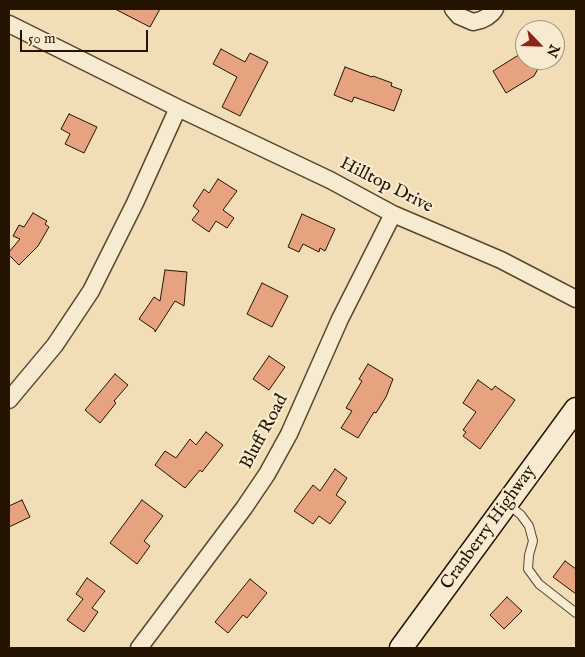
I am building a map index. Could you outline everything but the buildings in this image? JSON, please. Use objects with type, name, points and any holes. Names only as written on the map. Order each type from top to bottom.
[{"type":"main road","name":"Cranberry Highway","points":[[401,648],[576,410]]},
{"type":"street","points":[[453,9],[459,16],[473,22],[482,20],[495,9]]},
{"type":"street","name":"Hilltop Drive","points":[[9,24],[178,108],[330,180],[393,214],[501,260],[576,299]]},
{"type":"street","points":[[9,400],[55,345],[91,291],[135,203],[178,108]]},
{"type":"street","name":"Bluff Road","points":[[139,648],[238,516],[267,474],[289,434],[340,319],[393,214]]},
{"type":"lane","points":[[507,503],[521,515],[528,526],[533,541],[528,569],[539,584],[576,613]]}]
